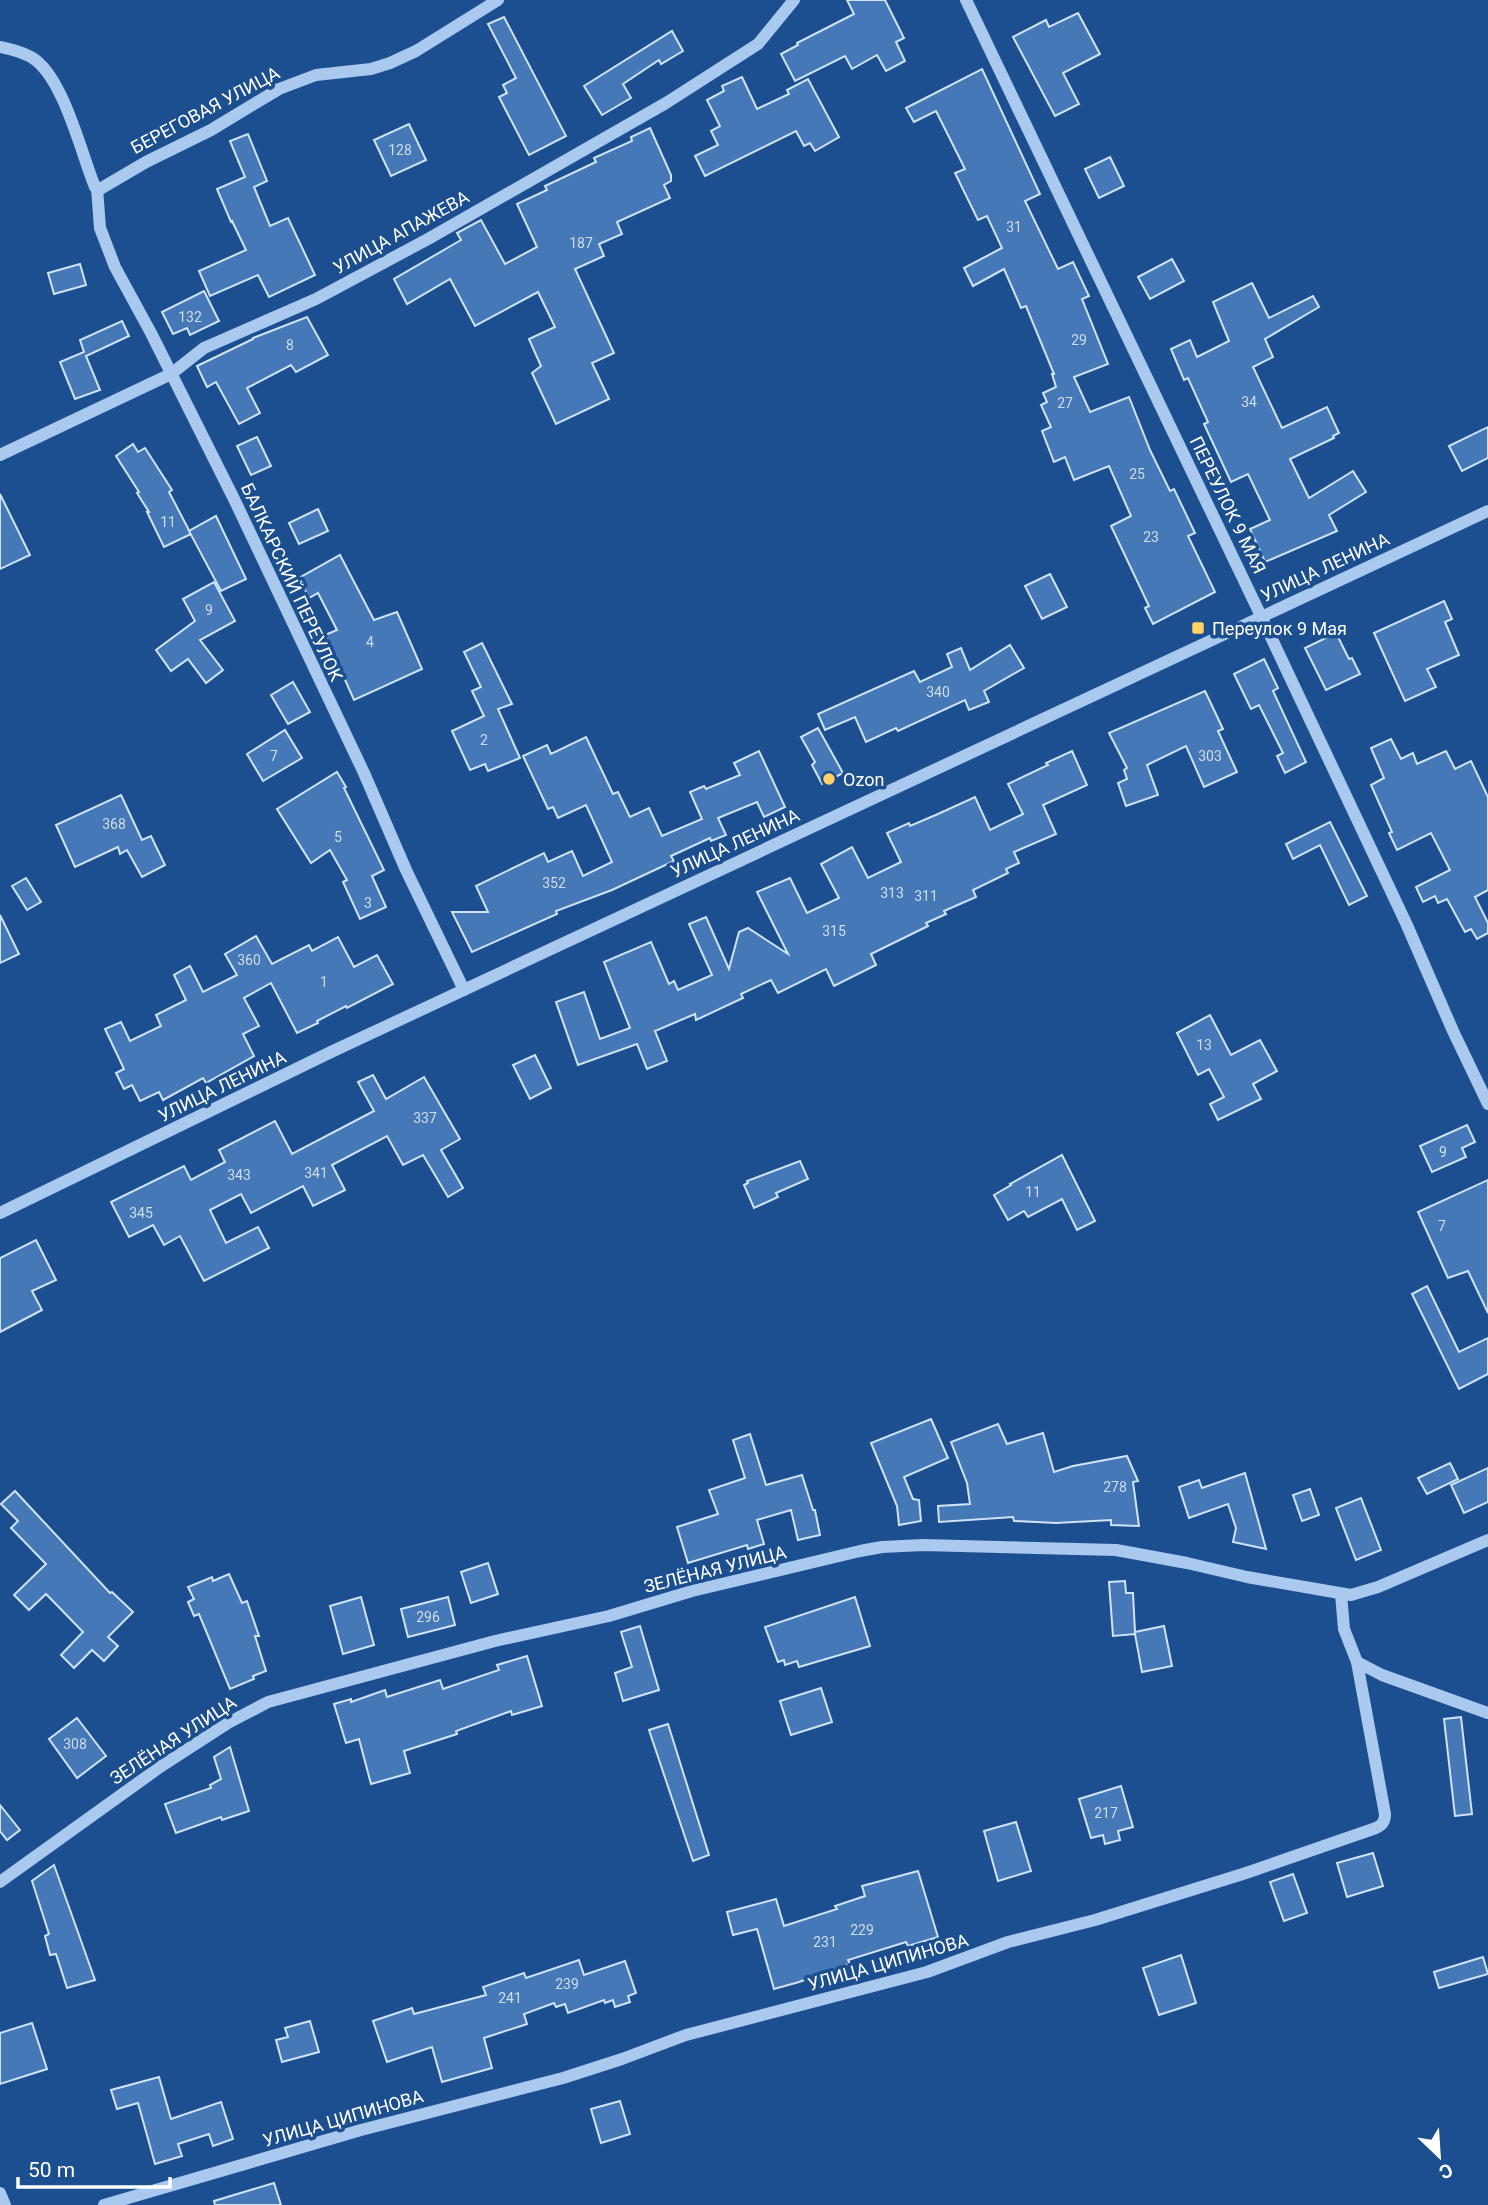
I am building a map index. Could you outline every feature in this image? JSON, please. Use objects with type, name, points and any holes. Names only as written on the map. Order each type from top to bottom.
[{"type":"street","name":"БЕРЕГОВАЯ УЛИЦА","points":[[97,188],[211,130],[279,89],[316,75],[371,69],[390,63],[416,51],[498,0]]},
{"type":"street","name":"УЛИЦА АПАЖЕВА","points":[[0,455],[171,374],[204,348],[316,299],[428,239],[666,103],[758,44],[794,0]]},
{"type":"street","name":"ПЕРЕУЛОК 9 МАЯ","points":[[966,0],[1261,616],[1488,1104]]},
{"type":"street","points":[[0,47],[32,57],[55,82],[94,187],[97,188]]},
{"type":"street","name":"БАЛКАРСКИЙ ПЕРЕУЛОК","points":[[97,188],[100,228],[106,246],[234,500],[464,990]]},
{"type":"street","name":"УЛИЦА ЛЕНИНА","points":[[0,1213],[331,1052],[1488,511]]},
{"type":"street","name":"ЗЕЛЁНАЯ УЛИЦА","points":[[0,1882],[81,1822],[200,1741],[268,1702],[495,1641],[609,1616],[692,1591],[860,1551],[923,1545],[1116,1550],[1341,1594],[1360,1593],[1378,1587],[1488,1540]]},
{"type":"street","name":"УЛИЦА ЦИПИНОВА","points":[[104,2205],[361,2130],[563,2078],[686,2035],[928,1972],[1008,1942],[1095,1920],[1246,1873],[1376,1828],[1382,1825],[1385,1814],[1357,1662],[1344,1629],[1341,1594]]},
{"type":"street","points":[[1357,1662],[1382,1675],[1488,1713]]},
{"type":"street","points":[[0,2193],[5,2205]]},
{"type":"building","points":[[847,0],[885,0],[904,38],[896,42],[905,61],[886,71],[877,55],[852,69],[845,56],[795,81],[781,54],[854,14]]},
{"type":"building","points":[[1078,13],[1100,54],[1063,73],[1079,104],[1055,116],[1013,37],[1046,20],[1049,27]]},
{"type":"building","points":[[504,17],[566,136],[529,155],[499,97],[507,93],[503,85],[516,78],[488,24]]},
{"type":"building","points":[[672,31],[683,51],[661,64],[659,60],[623,84],[631,98],[602,115],[584,86]]},
{"type":"building","points":[[982,69],[1040,194],[1025,201],[1058,269],[1073,262],[1089,296],[1082,299],[1108,364],[1074,377],[1090,412],[1129,397],[1150,450],[1170,491],[1174,489],[1195,533],[1188,536],[1215,592],[1153,624],[1145,608],[1149,606],[1111,526],[1131,516],[1109,466],[1074,480],[1065,457],[1054,462],[1042,431],[1051,427],[1041,405],[1047,402],[1043,393],[1056,387],[1054,374],[1026,306],[1021,308],[1004,269],[973,286],[964,268],[1002,248],[987,216],[978,220],[955,173],[965,169],[936,111],[914,122],[906,108]]},
{"type":"building","points":[[742,77],[757,109],[789,94],[787,90],[808,79],[839,137],[815,151],[810,143],[804,146],[796,131],[705,176],[695,156],[718,145],[711,131],[720,126],[707,100],[724,91],[722,86]]},
{"type":"building","points":[[409,124],[426,160],[391,176],[374,140]]},
{"type":"building","points":[[650,128],[671,175],[671,181],[664,185],[670,198],[617,222],[622,234],[599,244],[604,256],[575,269],[614,353],[592,363],[609,399],[556,424],[532,373],[541,366],[529,339],[555,327],[538,292],[475,326],[450,279],[407,304],[394,279],[461,240],[457,233],[481,220],[505,264],[537,247],[517,204],[547,190],[545,186],[596,162],[594,158],[632,141],[631,137]]},
{"type":"building","points":[[248,134],[267,181],[254,187],[270,226],[288,218],[315,275],[269,297],[258,275],[210,296],[199,271],[246,250],[217,189],[245,177],[230,141]]},
{"type":"building","points":[[1110,157],[1124,186],[1099,198],[1085,169]]},
{"type":"building","points":[[1172,259],[1184,281],[1150,299],[1138,277]]},
{"type":"building","points":[[80,264],[86,285],[54,294],[48,273]]},
{"type":"building","points":[[1252,283],[1269,318],[1313,296],[1319,307],[1265,339],[1273,357],[1253,367],[1282,428],[1327,407],[1339,433],[1290,459],[1309,498],[1353,471],[1366,492],[1329,515],[1337,531],[1265,562],[1250,529],[1270,520],[1248,474],[1231,482],[1204,424],[1208,422],[1188,378],[1184,380],[1171,349],[1190,340],[1197,357],[1229,341],[1213,302]]},
{"type":"building","points":[[204,291],[219,321],[190,335],[187,328],[173,334],[162,312]]},
{"type":"building","points":[[307,317],[328,355],[296,372],[291,365],[247,388],[260,413],[239,424],[216,382],[207,387],[197,366],[253,338]]},
{"type":"building","points":[[122,321],[129,336],[86,356],[100,390],[75,399],[60,362],[84,352],[80,340]]},
{"type":"building","points":[[1488,427],[1488,458],[1462,471],[1449,446]]},
{"type":"building","points":[[257,437],[271,466],[251,475],[237,446]]},
{"type":"building","points":[[133,444],[138,452],[145,448],[172,490],[169,492],[191,534],[164,547],[149,512],[137,493],[139,492],[116,456]]},
{"type":"building","points":[[0,494],[30,555],[0,569]]},
{"type":"building","points":[[318,509],[328,531],[299,544],[289,523]]},
{"type":"building","points":[[216,516],[246,579],[221,591],[189,531]]},
{"type":"building","points":[[340,555],[374,620],[397,612],[422,669],[354,700],[325,635],[337,630],[318,593],[309,598],[299,578]]},
{"type":"building","points":[[1050,574],[1067,607],[1042,619],[1025,586]]},
{"type":"building","points":[[214,582],[235,621],[200,640],[223,670],[206,683],[188,659],[171,671],[156,650],[195,621],[183,599]]},
{"type":"building","points":[[1444,601],[1452,619],[1445,622],[1459,655],[1427,669],[1436,687],[1405,701],[1374,633]]},
{"type":"building","points":[[1336,633],[1360,674],[1326,690],[1305,648]]},
{"type":"building","points":[[482,643],[512,704],[498,709],[520,758],[488,771],[485,764],[470,770],[452,731],[484,716],[472,691],[481,687],[464,652]]},
{"type":"building","points":[[1010,645],[1024,668],[984,691],[989,702],[969,710],[965,700],[898,731],[896,728],[866,742],[855,717],[825,730],[818,714],[914,671],[920,682],[952,667],[947,654],[961,648],[970,670]]},
{"type":"building","points":[[1264,659],[1278,688],[1273,691],[1306,762],[1285,773],[1277,756],[1283,753],[1259,705],[1251,709],[1234,674]]},
{"type":"building","points":[[293,682],[310,712],[288,724],[271,695]]},
{"type":"building","points":[[1205,691],[1223,729],[1218,731],[1237,772],[1204,787],[1186,746],[1147,765],[1158,795],[1126,806],[1118,783],[1127,779],[1124,770],[1127,768],[1109,733]]},
{"type":"building","points":[[818,728],[843,773],[822,784],[812,765],[815,762],[801,737]]},
{"type":"building","points":[[285,730],[302,758],[263,781],[247,754]]},
{"type":"building","points":[[586,737],[613,794],[618,792],[630,817],[649,808],[662,836],[702,819],[690,792],[704,786],[706,789],[740,775],[734,763],[759,751],[785,807],[764,817],[757,802],[718,818],[726,835],[711,841],[710,838],[671,856],[674,861],[612,890],[556,911],[557,914],[472,952],[452,912],[488,912],[476,886],[544,853],[548,862],[572,851],[583,876],[612,862],[586,805],[558,818],[553,807],[548,809],[523,756],[547,745],[551,754]]},
{"type":"building","points":[[1391,739],[1401,759],[1413,753],[1417,764],[1446,751],[1455,769],[1471,761],[1488,797],[1488,890],[1475,897],[1488,923],[1488,933],[1477,939],[1471,929],[1465,932],[1447,899],[1438,903],[1435,896],[1423,902],[1416,887],[1450,870],[1431,833],[1397,850],[1389,833],[1392,832],[1371,785],[1384,778],[1371,748]]},
{"type":"building","points":[[1072,751],[1087,785],[1043,805],[1056,834],[1014,852],[1019,863],[1006,869],[1008,873],[973,890],[976,897],[944,911],[946,914],[926,923],[928,926],[871,954],[876,965],[834,986],[826,969],[778,993],[771,980],[741,994],[743,998],[696,1020],[695,1014],[655,1031],[667,1061],[647,1069],[637,1044],[578,1065],[556,1002],[584,992],[600,1039],[630,1028],[604,962],[651,942],[669,984],[674,981],[678,990],[712,975],[689,924],[706,917],[729,969],[739,932],[748,928],[788,954],[757,892],[790,878],[807,913],[839,898],[821,864],[852,847],[868,878],[901,862],[887,833],[909,823],[910,826],[975,797],[990,830],[1023,814],[1008,784]]},
{"type":"building","points":[[337,772],[384,870],[372,876],[386,907],[360,919],[343,882],[347,880],[330,850],[311,863],[277,809]]},
{"type":"building","points":[[121,795],[142,840],[151,836],[165,865],[142,877],[127,850],[120,854],[118,847],[75,867],[56,825]]},
{"type":"building","points":[[1330,822],[1367,896],[1349,905],[1320,845],[1293,859],[1286,844]]},
{"type":"building","points":[[26,878],[41,902],[27,910],[12,886]]},
{"type":"building","points":[[0,915],[19,954],[0,963]]},
{"type":"building","points":[[256,936],[272,964],[309,945],[312,951],[338,937],[354,967],[377,955],[393,984],[297,1033],[271,983],[244,998],[259,1026],[243,1034],[254,1056],[206,1083],[203,1078],[163,1100],[159,1092],[140,1101],[132,1085],[124,1089],[116,1073],[124,1069],[105,1029],[121,1022],[130,1041],[161,1026],[156,1015],[186,1000],[174,975],[190,966],[203,992],[237,975],[225,954]]},
{"type":"building","points":[[1210,1015],[1231,1055],[1260,1040],[1277,1071],[1253,1084],[1261,1099],[1218,1120],[1210,1104],[1224,1097],[1209,1069],[1198,1075],[1177,1033]]},
{"type":"building","points":[[535,1055],[551,1088],[530,1099],[513,1065]]},
{"type":"building","points":[[373,1075],[386,1099],[424,1077],[460,1139],[441,1150],[463,1188],[448,1197],[423,1155],[403,1165],[387,1136],[332,1165],[345,1190],[313,1206],[303,1186],[251,1213],[241,1194],[210,1210],[226,1243],[258,1227],[269,1248],[204,1281],[180,1236],[164,1245],[153,1225],[129,1237],[111,1202],[184,1166],[191,1180],[225,1162],[219,1150],[275,1121],[292,1154],[374,1111],[358,1082]]},
{"type":"building","points":[[1467,1125],[1475,1142],[1462,1148],[1466,1157],[1432,1172],[1420,1146]]},
{"type":"building","points":[[1062,1155],[1095,1221],[1077,1230],[1062,1199],[1028,1217],[1024,1211],[1008,1220],[994,1195]]},
{"type":"building","points":[[800,1161],[808,1179],[776,1193],[778,1197],[754,1208],[744,1185],[747,1181]]},
{"type":"building","points":[[1488,1180],[1488,1313],[1468,1271],[1448,1278],[1418,1212]]},
{"type":"building","points":[[36,1240],[56,1280],[32,1291],[42,1310],[0,1332],[0,1258]]},
{"type":"building","points":[[1427,1286],[1459,1352],[1488,1338],[1488,1374],[1459,1389],[1412,1294]]},
{"type":"building","points":[[931,1419],[948,1458],[904,1477],[913,1499],[919,1500],[921,1521],[899,1525],[897,1506],[871,1443]]},
{"type":"building","points":[[998,1424],[1007,1444],[1043,1433],[1054,1472],[1127,1456],[1138,1481],[1133,1482],[1139,1526],[1111,1525],[1111,1520],[1056,1523],[1014,1521],[1013,1517],[939,1522],[938,1506],[970,1504],[967,1483],[951,1442]]},
{"type":"building","points":[[750,1434],[766,1485],[802,1475],[815,1510],[820,1535],[798,1540],[791,1510],[757,1520],[764,1544],[748,1549],[747,1545],[688,1563],[677,1527],[718,1514],[709,1490],[745,1478],[733,1440]]},
{"type":"building","points":[[1450,1463],[1458,1479],[1427,1494],[1418,1478]]},
{"type":"building","points":[[1488,1468],[1488,1502],[1464,1513],[1451,1485]]},
{"type":"building","points":[[1245,1473],[1266,1549],[1233,1542],[1236,1528],[1228,1504],[1189,1518],[1179,1487],[1199,1480],[1202,1488]]},
{"type":"building","points":[[1310,1489],[1319,1515],[1302,1521],[1293,1495]]},
{"type":"building","points":[[15,1491],[110,1593],[133,1612],[108,1637],[118,1646],[104,1661],[92,1650],[74,1668],[61,1655],[83,1632],[46,1594],[29,1610],[14,1595],[46,1564],[11,1528],[18,1521],[1,1504]]},
{"type":"building","points":[[1361,1498],[1381,1550],[1356,1560],[1336,1508]]},
{"type":"building","points":[[488,1563],[498,1594],[471,1603],[461,1572]]},
{"type":"building","points":[[229,1574],[242,1603],[247,1601],[259,1636],[255,1636],[266,1671],[230,1689],[199,1614],[194,1616],[188,1602],[194,1599],[188,1587],[212,1577],[213,1581]]},
{"type":"building","points":[[1125,1581],[1126,1593],[1133,1593],[1135,1632],[1164,1626],[1172,1666],[1142,1672],[1135,1634],[1113,1636],[1109,1582]]},
{"type":"building","points":[[361,1597],[374,1645],[343,1654],[330,1606]]},
{"type":"building","points":[[448,1597],[455,1625],[408,1637],[401,1609]]},
{"type":"building","points":[[855,1597],[870,1646],[799,1667],[797,1661],[785,1665],[784,1660],[778,1662],[765,1627]]},
{"type":"building","points":[[640,1626],[659,1690],[623,1701],[615,1673],[632,1667],[621,1632]]},
{"type":"building","points":[[527,1656],[542,1706],[512,1715],[511,1711],[456,1731],[457,1734],[404,1751],[410,1773],[371,1784],[359,1739],[346,1743],[334,1704],[351,1699],[351,1702],[385,1690],[387,1697],[440,1680],[443,1689],[499,1670],[497,1665]]},
{"type":"building","points":[[821,1688],[832,1722],[791,1735],[780,1701]]},
{"type":"building","points":[[1461,1717],[1472,1814],[1455,1816],[1444,1719]]},
{"type":"building","points":[[77,1718],[106,1756],[77,1778],[49,1739]]},
{"type":"building","points":[[668,1724],[709,1855],[693,1861],[649,1730]]},
{"type":"building","points":[[230,1747],[249,1811],[222,1820],[221,1817],[176,1833],[165,1804],[211,1788],[210,1785],[221,1779],[214,1757]]},
{"type":"building","points":[[1121,1786],[1133,1827],[1118,1831],[1120,1840],[1105,1844],[1103,1835],[1091,1838],[1079,1799]]},
{"type":"building","points":[[0,1805],[20,1830],[7,1840],[0,1831]]},
{"type":"building","points":[[1016,1822],[1031,1871],[998,1881],[984,1831]]},
{"type":"building","points":[[1373,1853],[1383,1886],[1347,1897],[1337,1863]]},
{"type":"building","points":[[54,1865],[95,1980],[67,1988],[56,1954],[50,1955],[45,1936],[49,1934],[32,1881]]},
{"type":"building","points":[[918,1871],[938,1937],[908,1946],[906,1942],[848,1960],[850,1964],[774,1989],[757,1929],[733,1935],[727,1912],[776,1899],[784,1926],[837,1909],[835,1906],[865,1896],[862,1886]]},
{"type":"building","points":[[1293,1874],[1307,1913],[1284,1921],[1270,1882]]},
{"type":"building","points":[[1181,1955],[1196,2003],[1159,2015],[1143,1968]]},
{"type":"building","points":[[1483,1957],[1488,1974],[1439,1988],[1434,1972]]},
{"type":"building","points":[[579,1960],[584,1975],[625,1961],[636,1993],[628,1996],[630,2002],[615,2007],[613,2000],[605,2003],[604,2000],[568,2013],[565,2004],[556,2007],[554,2003],[524,2014],[527,2024],[484,2038],[492,2068],[442,2082],[432,2047],[387,2062],[373,2021],[412,2008],[414,2014],[486,1995],[483,1987],[524,1973],[526,1978]]},
{"type":"building","points":[[310,2021],[319,2052],[282,2062],[276,2040],[288,2037],[285,2028]]},
{"type":"building","points":[[32,2023],[47,2069],[0,2084],[0,2033]]},
{"type":"building","points":[[159,2077],[171,2119],[221,2102],[233,2139],[213,2146],[209,2134],[178,2144],[182,2156],[155,2164],[138,2103],[117,2109],[111,2090]]},
{"type":"building","points":[[620,2101],[630,2134],[601,2143],[591,2109]]},
{"type":"building","points":[[274,2183],[281,2205],[215,2205],[214,2201]]},
{"type":"place","name":"Переулок 9 Мая","points":[[1198,628]]},
{"type":"place","name":"Ozon","points":[[829,779]]}]
